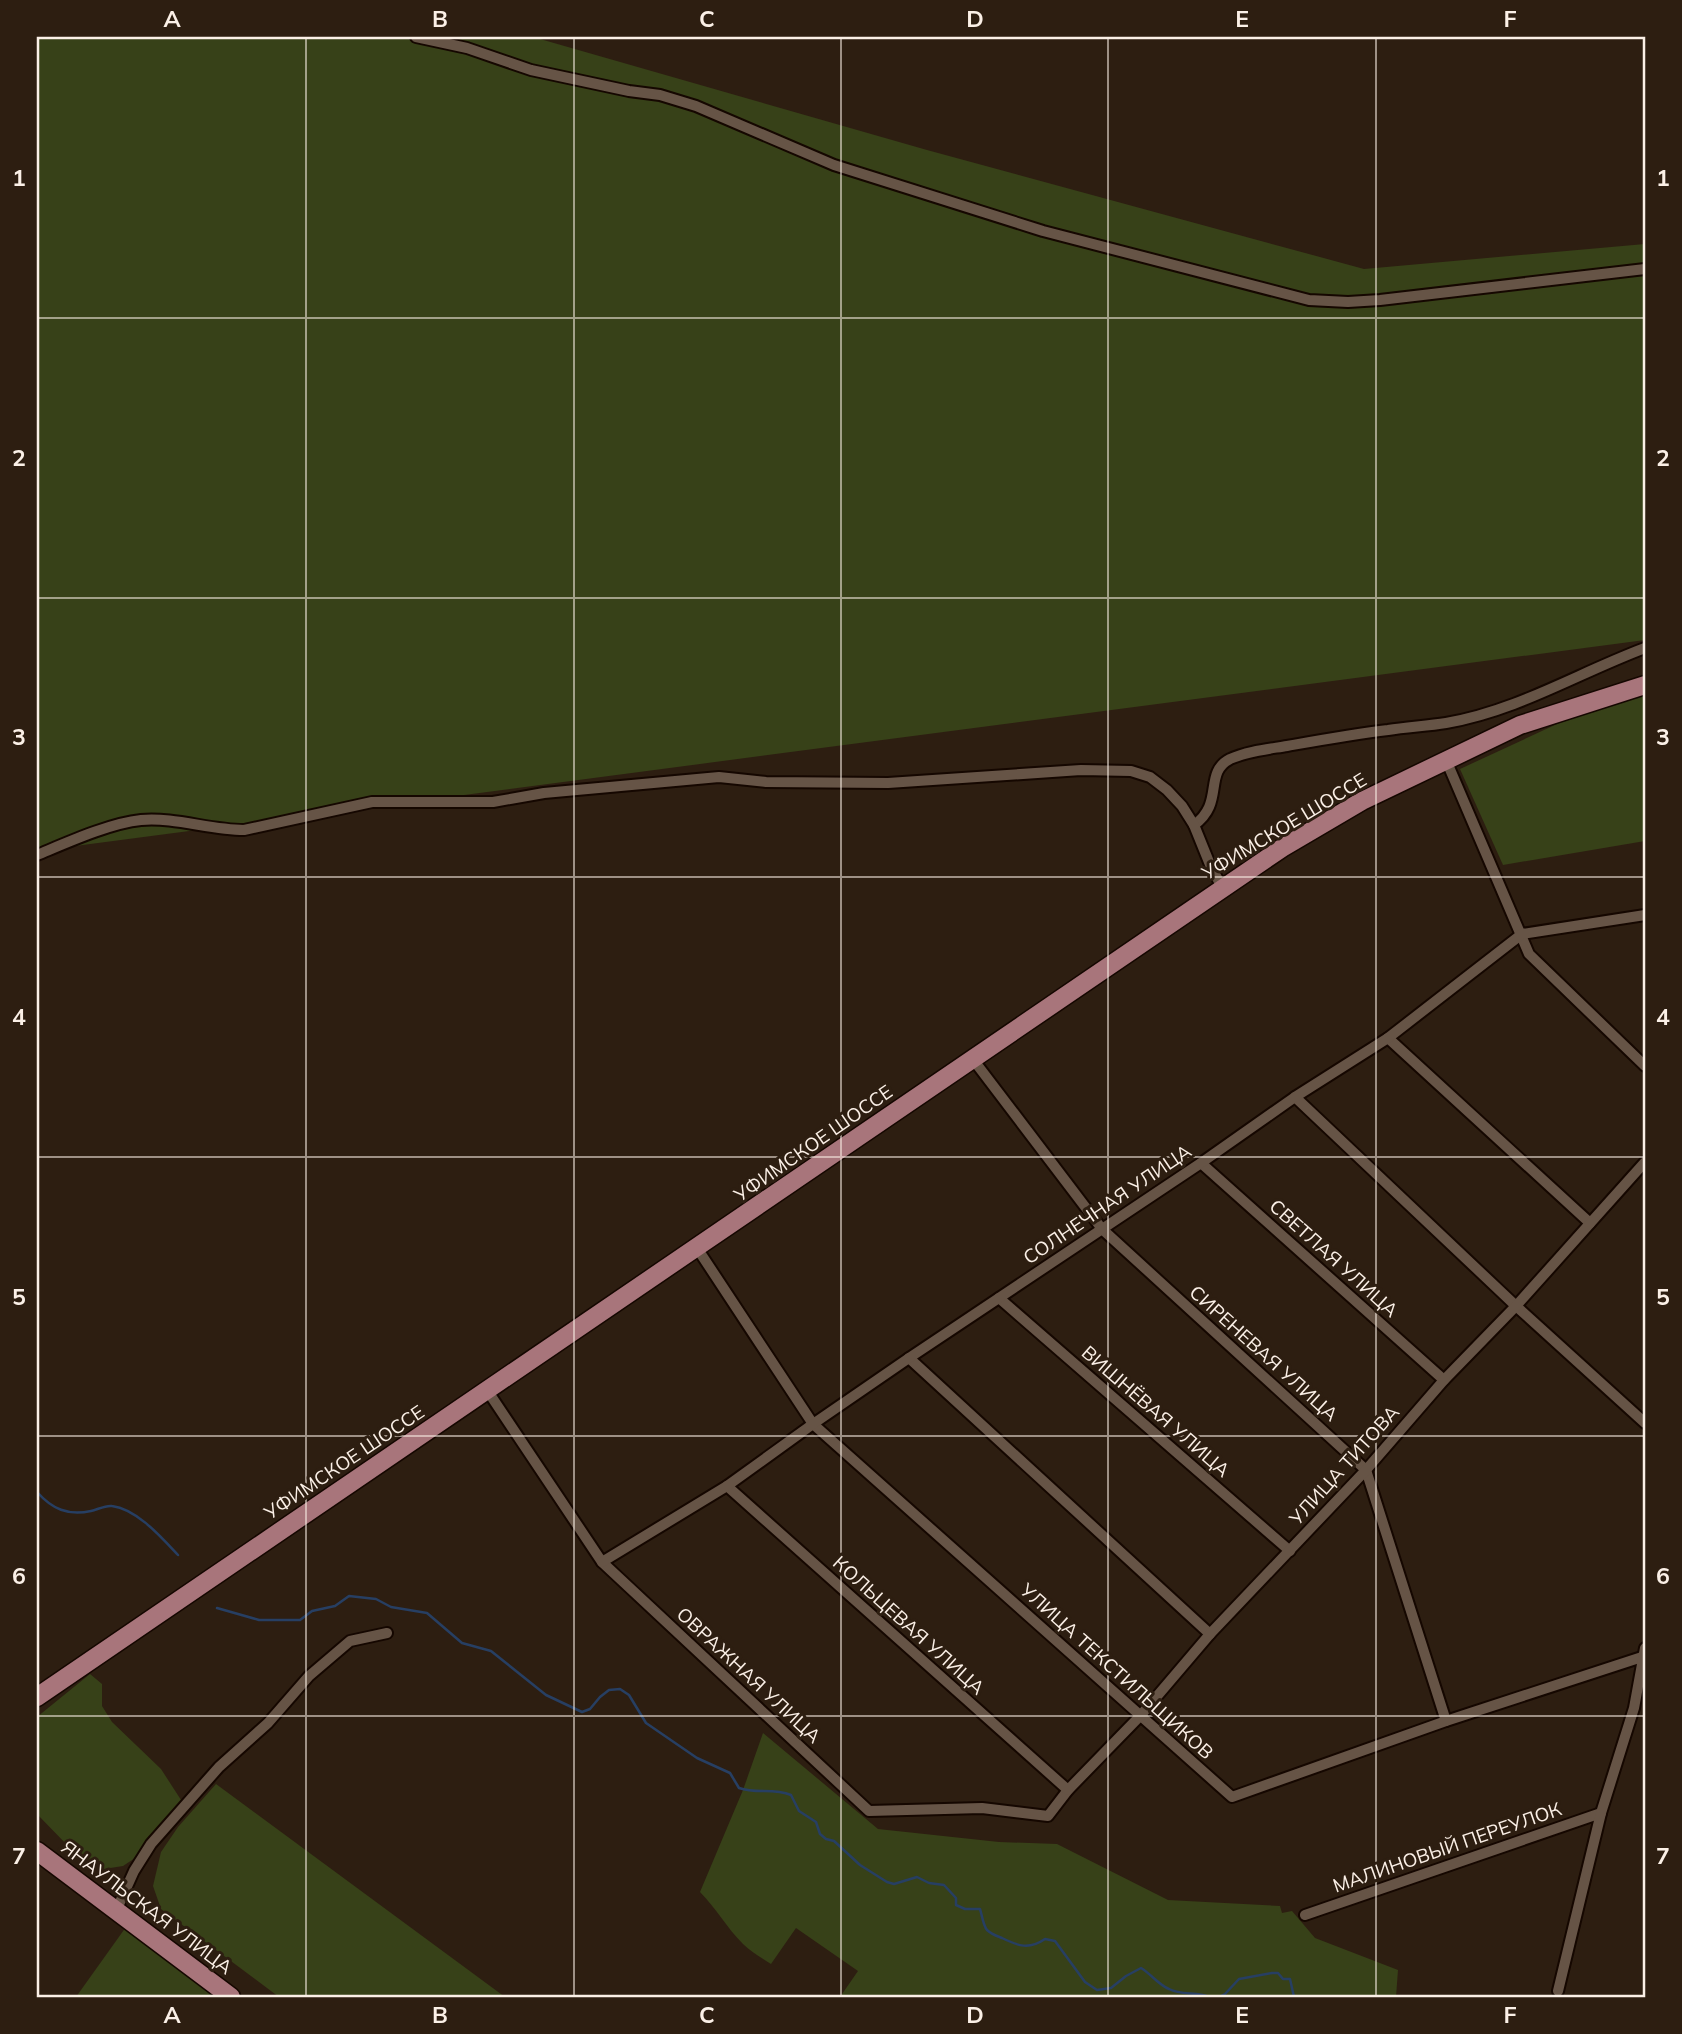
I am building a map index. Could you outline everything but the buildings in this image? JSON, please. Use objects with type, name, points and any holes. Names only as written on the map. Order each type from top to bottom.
[{"type":"main road","name":"УФИМСКОЕ ШОССЕ","points":[[37,1697],[1282,848],[1363,801],[1521,725],[1645,685]]},
{"type":"main road","name":"ЯНАУЛЬСКАЯ УЛИЦА","points":[[37,1851],[231,1997]]},
{"type":"street","points":[[416,37],[467,48],[540,72],[660,95],[696,106],[834,165],[1043,231],[1309,300],[1380,300],[1645,269]]},
{"type":"street","points":[[1194,825],[1207,814],[1218,770],[1231,759],[1347,735],[1446,723],[1511,706],[1607,662],[1645,648]]},
{"type":"street","points":[[1446,760],[1529,954],[1645,1066]]},
{"type":"street","points":[[37,855],[83,837],[140,820],[244,830],[372,802],[493,802],[544,793],[719,777],[766,782],[888,783],[1081,770],[1131,771],[1150,777],[1182,806],[1194,825],[1222,887]]},
{"type":"street","name":"СОЛНЕЧНАЯ УЛИЦА","points":[[602,1562],[727,1486],[909,1358],[1295,1097],[1388,1038],[1522,934],[1645,915]]},
{"type":"street","points":[[1388,1038],[1590,1223]]},
{"type":"street","name":"СИРЕНЕВАЯ УЛИЦА","points":[[972,1058],[1101,1229],[1366,1470]]},
{"type":"street","points":[[1295,1097],[1645,1423]]},
{"type":"street","name":"УЛИЦА ТИТОВА","points":[[1068,1790],[1141,1715],[1210,1634],[1366,1470],[1444,1380],[1517,1306],[1645,1162]]},
{"type":"street","name":"СВЕТЛАЯ УЛИЦА","points":[[1201,1163],[1444,1380]]},
{"type":"street","name":"УЛИЦА ТЕКСТИЛЬЩИКОВ","points":[[697,1248],[813,1424],[1232,1797],[1644,1653]]},
{"type":"street","name":"ВИШНЁВАЯ УЛИЦА","points":[[999,1298],[1290,1551]]},
{"type":"street","points":[[909,1358],[1210,1634]]},
{"type":"street","name":"ОВРАЖНАЯ УЛИЦА","points":[[487,1390],[602,1562],[869,1811],[982,1808],[1048,1816],[1068,1790]]},
{"type":"street","points":[[1366,1470],[1446,1721]]},
{"type":"street","name":"КОЛЬЦЕВАЯ УЛИЦА","points":[[727,1486],[1068,1790]]},
{"type":"street","points":[[116,1911],[134,1871],[151,1844],[219,1767],[268,1723],[309,1676],[350,1641],[387,1633]]},
{"type":"street","points":[[1558,1991],[1601,1812],[1634,1708],[1644,1653]]},
{"type":"street","name":"МАЛИНОВЫЙ ПЕРЕУЛОК","points":[[1305,1915],[1601,1812]]},
{"type":"green space","points":[[37,37],[533,37],[927,150],[1364,269],[1645,244],[1645,640],[37,851]]},
{"type":"green space","points":[[1645,694],[1645,841],[1503,865],[1460,769],[1596,706]]},
{"type":"green space","points":[[90,1674],[102,1684],[102,1706],[112,1722],[161,1769],[183,1803],[141,1854],[123,1866],[104,1869],[70,1848],[37,1814],[37,1717]]},
{"type":"green space","points":[[763,1733],[878,1829],[999,1842],[1057,1844],[1168,1900],[1280,1906],[1282,1913],[1292,1911],[1315,1938],[1398,1970],[1396,1997],[840,1997],[858,1971],[796,1928],[771,1964],[743,1944],[700,1892],[743,1790]]},
{"type":"green space","points":[[216,1784],[505,1997],[279,1997],[161,1909],[153,1886],[161,1852],[178,1827]]},
{"type":"green space","points":[[126,1927],[224,1997],[76,1997]]},
{"type":"waterway","points":[[37,1492],[55,1507],[68,1512],[83,1512],[109,1506],[121,1508],[140,1518],[178,1555]]},
{"type":"waterway","points":[[217,1608],[259,1620],[300,1620],[312,1611],[335,1606],[349,1596],[376,1599],[391,1607],[427,1613],[462,1643],[491,1651],[546,1695],[582,1712],[590,1709],[609,1690],[620,1689],[629,1695],[646,1723],[697,1758],[730,1773],[739,1788],[791,1795],[799,1811],[816,1822],[820,1834],[834,1841],[860,1865],[894,1884],[917,1877],[929,1883],[944,1885],[956,1898],[956,1905],[965,1909],[980,1909],[987,1930],[1013,1943],[1029,1946],[1045,1939],[1055,1941],[1085,1982],[1097,1990],[1111,1988],[1141,1968],[1169,1989],[1209,1997]]},
{"type":"waterway","points":[[1219,1997],[1239,1979],[1272,1973],[1278,1973],[1283,1979],[1290,1979],[1294,1997]]}]
